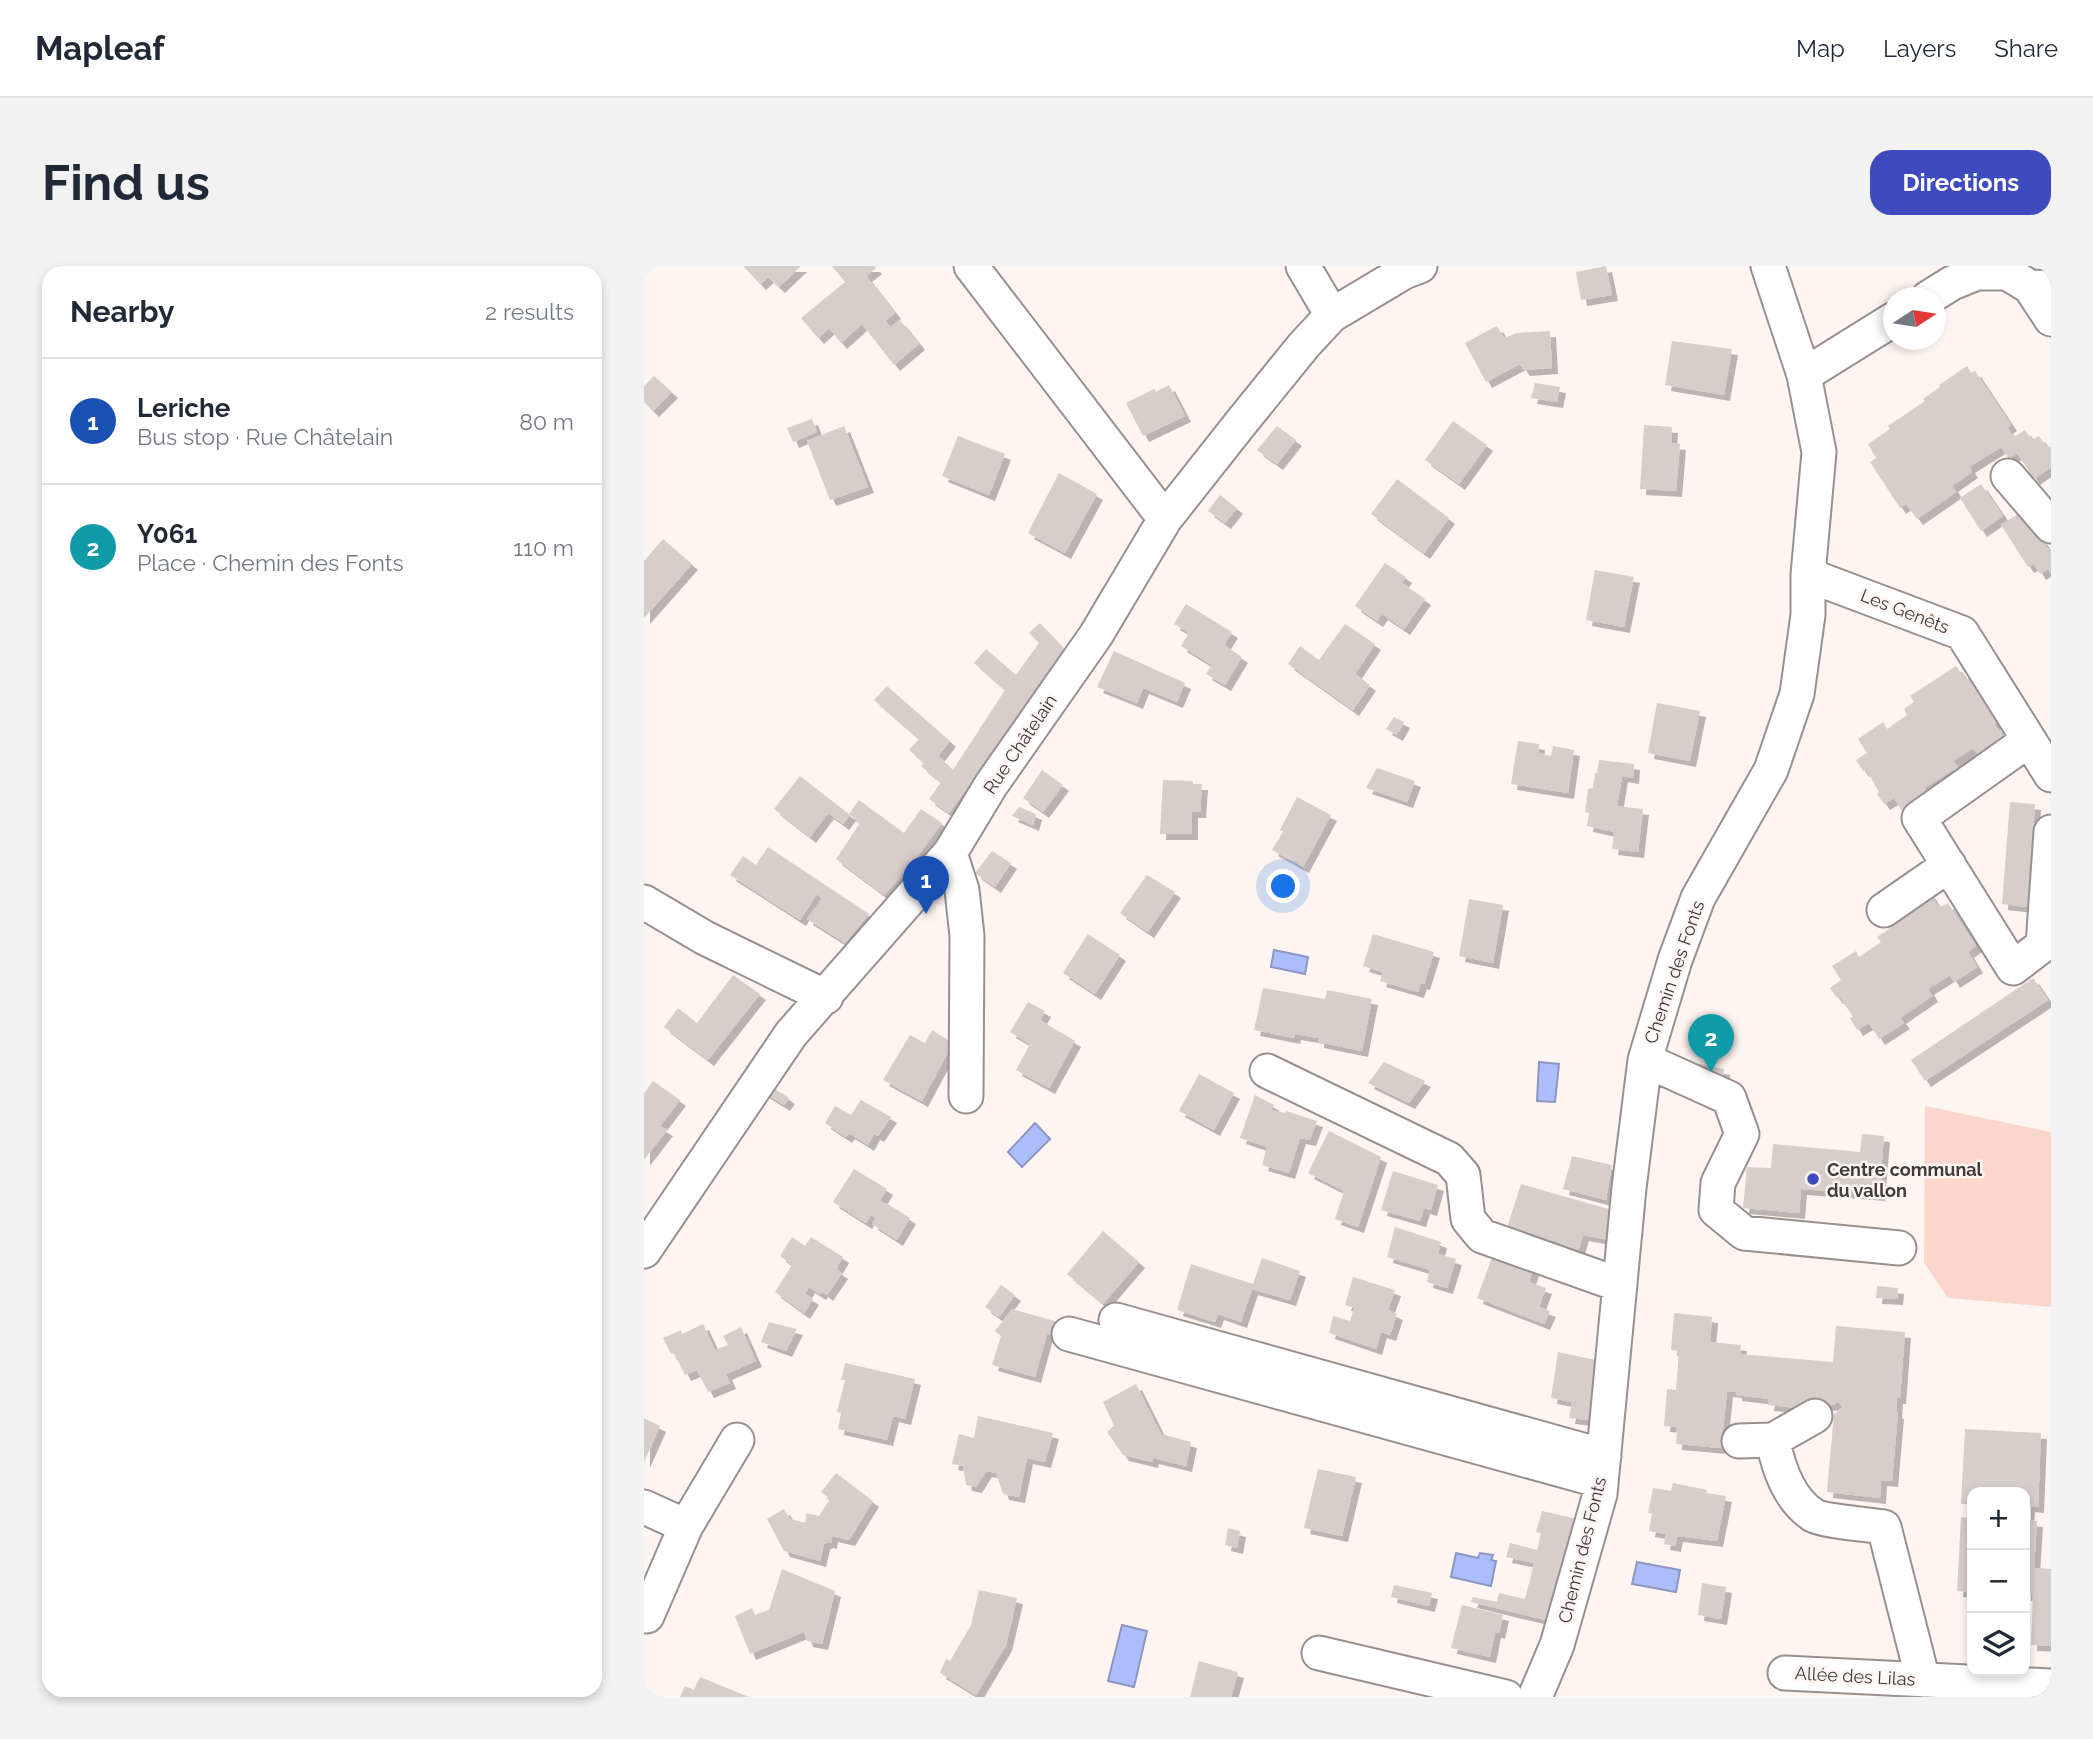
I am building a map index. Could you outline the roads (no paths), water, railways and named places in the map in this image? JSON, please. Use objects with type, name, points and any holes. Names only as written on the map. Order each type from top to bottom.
[{"type":"street","points":[[971,266],[1165,519]]},
{"type":"street","points":[[1303,266],[1332,315]]},
{"type":"street","name":"Rue Châtelain","points":[[649,1233],[791,1034],[950,853],[991,785],[1096,635],[1165,519],[1304,345],[1332,315],[1404,272],[1420,266]]},
{"type":"street","name":"Chemin des Fonts","points":[[1535,1697],[1557,1646],[1600,1494],[1629,1188],[1645,1060],[1675,960],[1698,898],[1771,771],[1797,694],[1808,615],[1808,575],[1819,452],[1804,375],[1768,266]]},
{"type":"street","points":[[1946,287],[1977,273],[2007,273],[2040,288],[2051,319]]},
{"type":"street","points":[[1804,375],[1883,326]]},
{"type":"street","points":[[2008,476],[2051,526]]},
{"type":"street","name":"Les Genêts","points":[[1808,575],[1962,633],[2051,775]]},
{"type":"street","points":[[2029,740],[1919,818],[2013,968],[2043,945],[2051,832]]},
{"type":"street","points":[[950,853],[962,890],[967,936],[966,1096]]},
{"type":"street","points":[[1884,910],[1949,865]]},
{"type":"street","points":[[644,902],[705,938],[826,997]]},
{"type":"street","points":[[1645,1060],[1729,1098],[1742,1134],[1718,1183],[1716,1210],[1744,1233],[1899,1248]]},
{"type":"street","points":[[1267,1071],[1449,1159],[1463,1175],[1468,1219],[1482,1236],[1620,1285]]},
{"type":"street","points":[[1116,1320],[1603,1469]]},
{"type":"street","points":[[1069,1334],[1603,1469]]},
{"type":"street","points":[[1739,1441],[1773,1440],[1815,1416]]},
{"type":"street","points":[[647,1616],[686,1526],[737,1440]]},
{"type":"street","points":[[1773,1440],[1777,1463],[1795,1498],[1815,1517],[1884,1527],[1923,1680]]},
{"type":"street","points":[[644,1507],[686,1526]]},
{"type":"street","points":[[1319,1653],[1506,1697]]},
{"type":"street","name":"Allée des Lilas","points":[[1785,1673],[2051,1686]]},
{"type":"water","points":[[1274,950],[1308,957],[1305,974],[1271,967]]},
{"type":"water","points":[[1539,1062],[1559,1064],[1555,1102],[1537,1101]]},
{"type":"water","points":[[1035,1123],[1050,1139],[1022,1167],[1008,1152]]},
{"type":"water","points":[[1456,1553],[1478,1558],[1480,1553],[1493,1555],[1491,1560],[1496,1561],[1491,1586],[1451,1577]]},
{"type":"water","points":[[1637,1562],[1680,1570],[1676,1592],[1632,1584]]},
{"type":"water","points":[[1122,1625],[1147,1631],[1134,1687],[1108,1681]]},
{"type":"place","name":"Leriche","points":[[926,914]]},
{"type":"place","name":"Y061","points":[[1711,1072]]},
{"type":"place","name":"Centre communal du vallon","points":[[1813,1179]]}]
